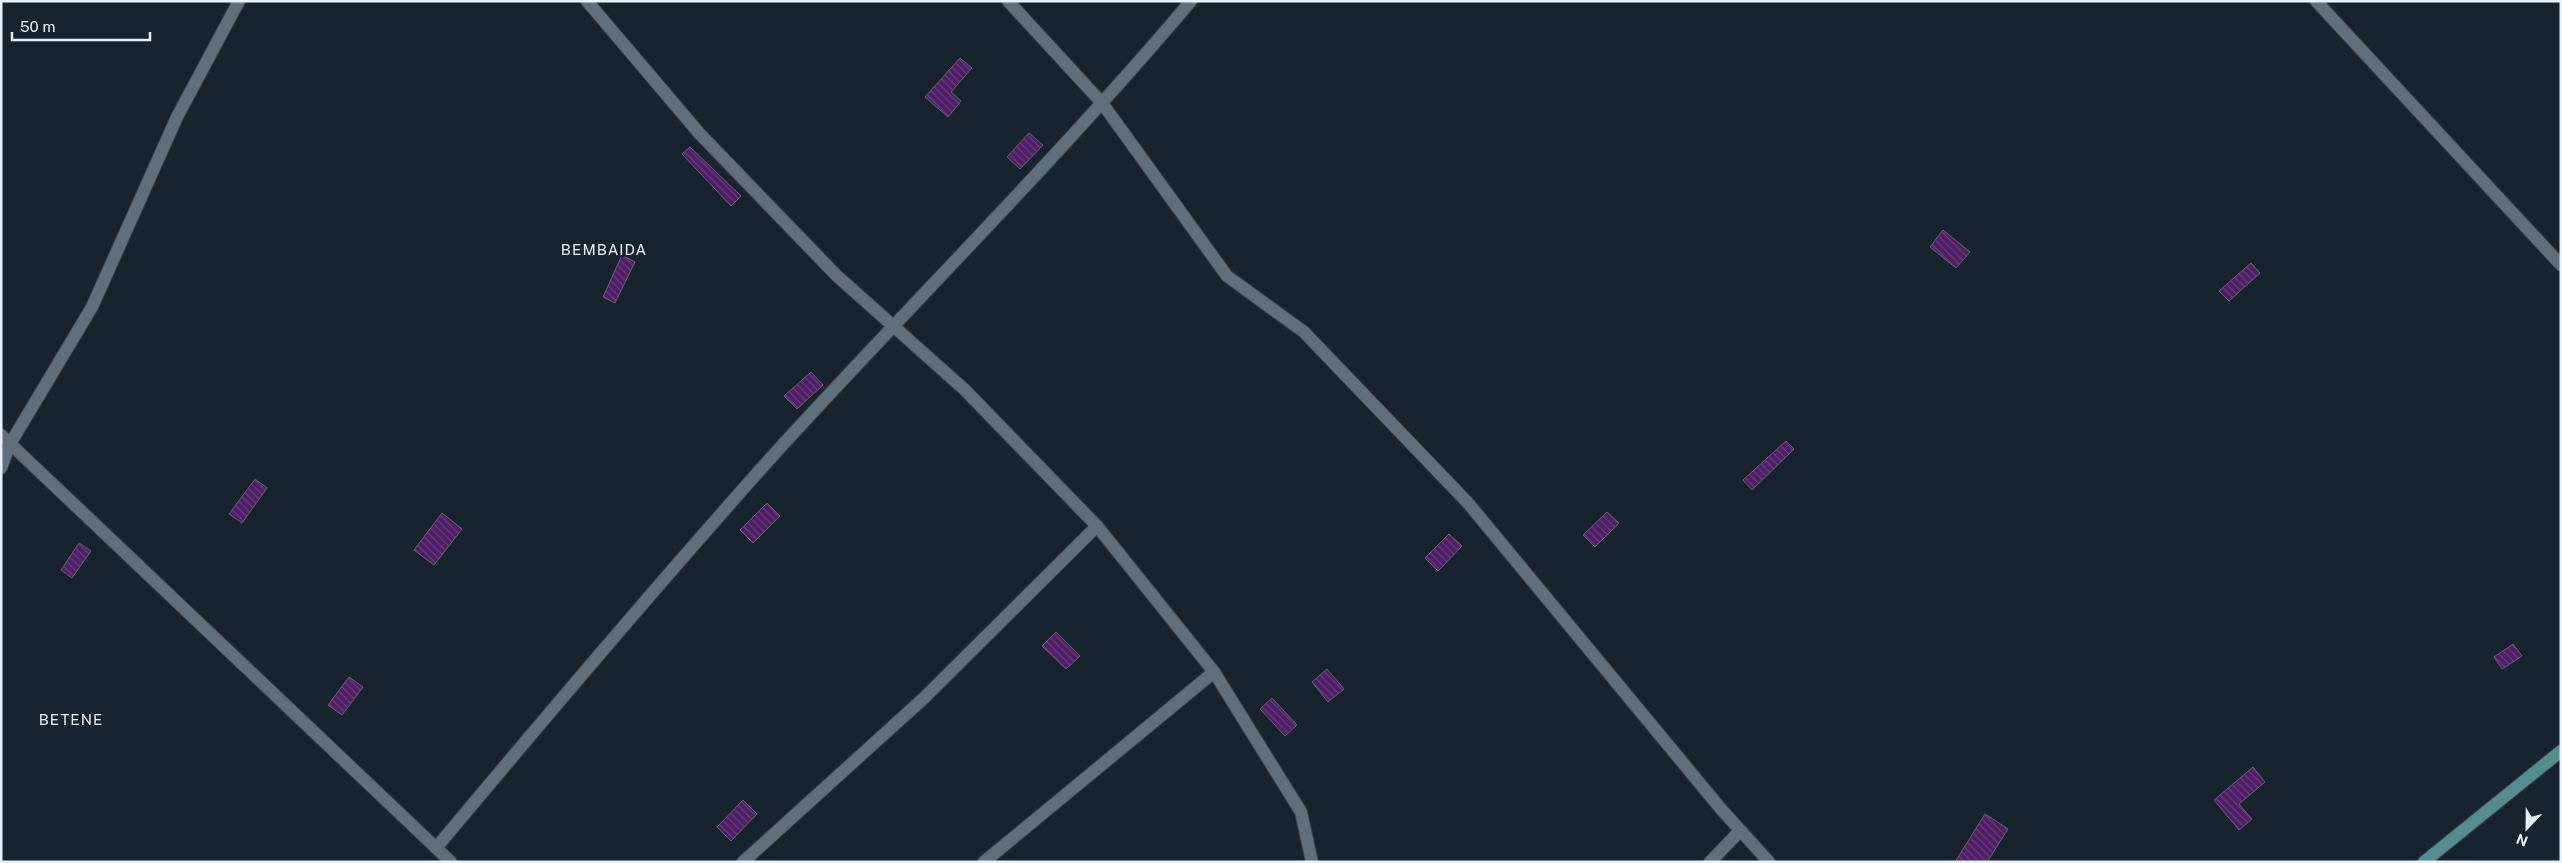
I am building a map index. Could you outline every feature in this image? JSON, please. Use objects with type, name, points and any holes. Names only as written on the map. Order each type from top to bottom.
[{"type":"street","points":[[1,468],[6,440],[92,307],[177,117],[239,1]]},
{"type":"street","points":[[587,1],[698,133],[836,275],[965,390],[1097,526],[1214,672],[1301,812],[1312,862]]},
{"type":"street","points":[[1008,1],[1102,103],[1227,276],[1304,332],[1468,503],[1740,831],[1769,862]]},
{"type":"street","points":[[436,848],[549,713],[777,451],[1102,103],[1191,1]]},
{"type":"street","points":[[2316,1],[2561,265]]},
{"type":"street","points":[[6,440],[450,862]]},
{"type":"street","points":[[743,862],[924,698],[1097,526]]},
{"type":"street","points":[[984,862],[1214,672]]},
{"type":"street","points":[[2424,862],[2561,751]]},
{"type":"street","points":[[1710,862],[1740,831]]},
{"type":"building","points":[[960,58],[972,68],[951,92],[961,101],[948,117],[925,97]]},
{"type":"building","points":[[1029,133],[1043,145],[1020,169],[1007,157]]},
{"type":"building","points":[[690,147],[741,196],[731,206],[682,154]]},
{"type":"building","points":[[1943,230],[1970,252],[1956,268],[1930,247]]},
{"type":"building","points":[[622,255],[635,262],[615,303],[603,297]]},
{"type":"building","points":[[2251,263],[2260,273],[2229,301],[2219,291]]},
{"type":"building","points":[[811,372],[823,385],[797,409],[784,396]]},
{"type":"building","points":[[1786,441],[1794,449],[1752,490],[1743,480]]},
{"type":"building","points":[[255,479],[267,488],[242,523],[229,514]]},
{"type":"building","points":[[767,503],[780,516],[753,543],[740,530]]},
{"type":"building","points":[[1607,512],[1619,523],[1595,547],[1583,535]]},
{"type":"building","points":[[442,513],[462,529],[434,565],[414,550]]},
{"type":"building","points":[[1449,534],[1462,546],[1438,571],[1425,558]]},
{"type":"building","points":[[79,543],[91,551],[72,578],[61,570]]},
{"type":"building","points":[[1056,632],[1080,656],[1066,669],[1042,646]]},
{"type":"building","points":[[2513,644],[2522,656],[2502,669],[2494,657]]},
{"type":"building","points":[[1327,669],[1344,689],[1328,702],[1312,682]]},
{"type":"building","points":[[349,677],[363,687],[342,715],[328,705]]},
{"type":"building","points":[[1272,698],[1297,725],[1285,736],[1260,709]]},
{"type":"building","points":[[2253,767],[2265,782],[2239,804],[2252,819],[2239,830],[2214,800]]},
{"type":"building","points":[[743,800],[757,814],[731,841],[717,827]]},
{"type":"building","points":[[1985,814],[2008,829],[1987,862],[1955,862]]},
{"type":"district","name":"BEMBAIDA","points":[[604,250]]},
{"type":"district","name":"BETENE","points":[[71,720]]}]
